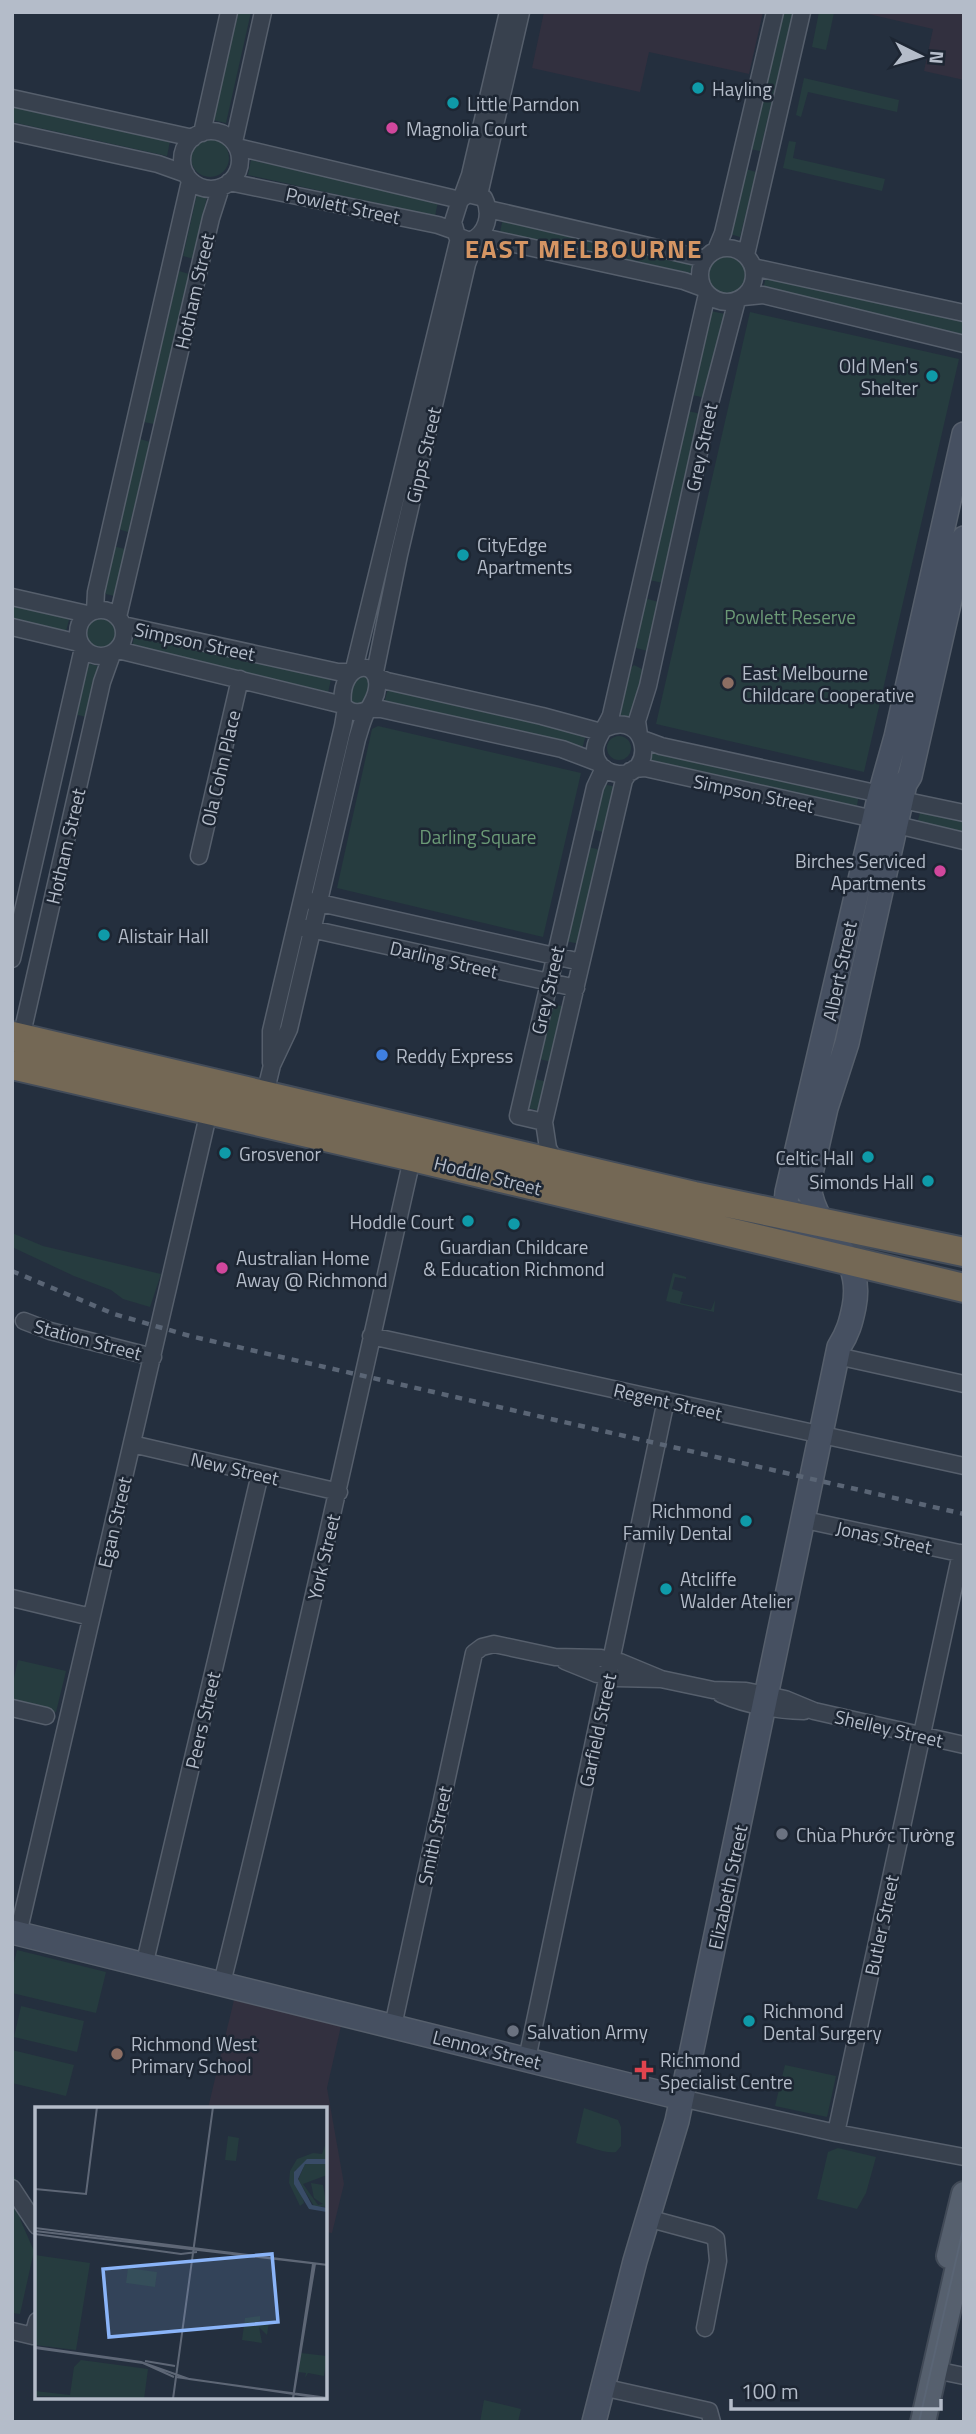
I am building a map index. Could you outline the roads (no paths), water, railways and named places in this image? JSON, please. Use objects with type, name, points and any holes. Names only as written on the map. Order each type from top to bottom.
[{"type":"highway","name":"Hoddle Street","points":[[17,1037],[265,1094],[416,1143],[737,1235],[964,1288]]},
{"type":"highway","name":"Hoddle Street","points":[[12,1065],[209,1111],[556,1163],[790,1218],[964,1252]]},
{"type":"main road","points":[[942,2337],[948,2263],[964,2194]]},
{"type":"main road","points":[[923,2422],[962,2255]]},
{"type":"street","points":[[188,177],[183,155],[198,135],[229,12]]},
{"type":"street","points":[[12,132],[159,164],[188,177],[205,189],[225,185],[239,166],[235,145],[262,12]]},
{"type":"street","points":[[472,200],[454,213],[467,236],[486,225],[472,200],[494,100],[508,12]]},
{"type":"street","points":[[494,100],[522,12]]},
{"type":"street","points":[[775,12],[723,233],[700,273],[705,291],[721,302],[763,296],[964,344]]},
{"type":"street","points":[[740,299],[753,283],[749,261],[802,12]]},
{"type":"street","points":[[12,98],[198,135],[219,133],[235,145]]},
{"type":"street","name":"Powlett Street","points":[[235,145],[710,254]]},
{"type":"street","name":"Hotham Street","points":[[91,612],[134,430],[188,177]]},
{"type":"street","name":"Powlett Street","points":[[225,185],[425,222],[467,236],[684,281],[705,291]]},
{"type":"street","name":"Hotham Street","points":[[120,621],[135,544],[211,218],[225,185]]},
{"type":"street","name":"Gipps Street","points":[[352,671],[407,447],[467,236]]},
{"type":"street","name":"Gipps Street","points":[[376,674],[408,517],[467,264],[467,236]]},
{"type":"street","points":[[710,254],[732,248],[749,261],[964,313]]},
{"type":"street","name":"Grey Street","points":[[604,730],[626,656],[705,291]]},
{"type":"street","name":"Grey Street","points":[[640,737],[637,722],[654,662],[712,395],[740,299]]},
{"type":"street","points":[[134,430],[160,437]]},
{"type":"street","name":"Albert Street","points":[[790,1218],[787,1192],[828,1026],[874,819],[896,737],[964,434]]},
{"type":"street","points":[[407,447],[423,452]]},
{"type":"street","points":[[391,513],[408,517]]},
{"type":"street","points":[[109,537],[135,544]]},
{"type":"street","name":"Albert Street","points":[[790,1218],[803,1204],[826,1108],[842,1063],[964,538]]},
{"type":"street","points":[[641,589],[668,595]]},
{"type":"street","points":[[12,597],[91,612],[107,611],[120,621],[124,638],[115,652],[96,656],[81,645],[12,627]]},
{"type":"street","points":[[81,645],[78,627],[91,612]]},
{"type":"street","name":"Simpson Street","points":[[120,621],[338,672],[352,671]]},
{"type":"street","name":"Hotham Street","points":[[12,960],[81,645]]},
{"type":"street","name":"Hotham Street","points":[[17,1037],[102,682],[115,652]]},
{"type":"street","name":"Simpson Street","points":[[115,652],[240,679],[344,706]]},
{"type":"street","points":[[626,656],[654,662]]},
{"type":"street","points":[[315,882],[344,706],[343,686],[352,671],[363,668],[387,681],[604,730],[621,724],[634,730],[640,737],[643,755],[632,770],[617,774],[562,749],[381,709],[356,712],[344,706]]},
{"type":"street","points":[[265,1094],[315,882],[357,739],[376,693],[376,674]]},
{"type":"street","name":"Ola Cohn Place","points":[[200,856],[240,679]]},
{"type":"street","points":[[601,766],[595,747],[604,730]]},
{"type":"street","name":"Simpson Street","points":[[640,737],[661,746],[880,794]]},
{"type":"street","name":"Grey Street","points":[[544,1122],[518,1116],[601,766]]},
{"type":"street","name":"Simpson Street","points":[[632,770],[645,768],[874,819]]},
{"type":"street","name":"Grey Street","points":[[556,1163],[548,1148],[544,1122],[624,780],[632,770]]},
{"type":"street","points":[[880,794],[964,813]]},
{"type":"street","points":[[874,819],[914,831],[964,841]]},
{"type":"street","points":[[583,839],[610,845]]},
{"type":"street","name":"Darling Street","points":[[310,901],[581,962]]},
{"type":"street","name":"Darling Street","points":[[304,927],[576,988]]},
{"type":"street","points":[[828,1026],[850,1030]]},
{"type":"street","name":"Egan Street","points":[[15,1933],[209,1111]]},
{"type":"street","name":"York Street","points":[[222,1983],[339,1492],[371,1336],[416,1143]]},
{"type":"street","name":"Albert Street","points":[[809,1179],[811,1202],[822,1223]]},
{"type":"street","points":[[737,1235],[769,1231],[790,1218],[803,1240],[837,1258]]},
{"type":"street","name":"Elizabeth Street","points":[[594,2422],[647,2218],[677,2121],[805,1520],[838,1352],[850,1328],[857,1292],[856,1275],[837,1258],[822,1223]]},
{"type":"street","name":"Station Street","points":[[24,1321],[50,1331],[153,1357]]},
{"type":"street","name":"Regent Street","points":[[371,1336],[964,1466]]},
{"type":"street","points":[[838,1352],[964,1384]]},
{"type":"street","name":"Garfield Street","points":[[527,2059],[666,1400]]},
{"type":"street","name":"New Street","points":[[132,1444],[339,1492]]},
{"type":"street","name":"Peers Street","points":[[144,1966],[260,1474]]},
{"type":"street","name":"Jonas Street","points":[[805,1520],[962,1553]]},
{"type":"street","name":"Butler Street","points":[[836,2133],[962,1553]]},
{"type":"street","points":[[12,1598],[91,1617]]},
{"type":"street","name":"Shelley Street","points":[[482,1647],[494,1644],[555,1657],[608,1676],[661,1679],[713,1690],[743,1704],[765,1701],[964,1745]]},
{"type":"street","name":"Smith Street","points":[[393,2026],[471,1662],[474,1653],[482,1647]]},
{"type":"street","name":"Shelley Street","points":[[555,1657],[611,1660],[661,1679]]},
{"type":"street","points":[[12,1708],[46,1716]]},
{"type":"street","name":"Lennox Street","points":[[15,1933],[681,2098],[836,2133],[964,2157]]},
{"type":"street","points":[[12,2188],[35,2224]]},
{"type":"street","points":[[647,2218],[716,2239],[718,2260],[705,2328]]},
{"type":"street","points":[[12,2331],[35,2328]]},
{"type":"street","points":[[934,2370],[964,2376]]},
{"type":"street","points":[[602,2387],[709,2411],[712,2422]]},
{"type":"tram line","points":[[919,2422],[964,2225]]},
{"type":"railway","points":[[12,1271],[114,1314],[190,1336],[964,1514]]},
{"type":"place","name":"Hayling","points":[[698,88]]},
{"type":"place","name":"Little Parndon","points":[[453,103]]},
{"type":"place","name":"Magnolia Court","points":[[392,128]]},
{"type":"place","name":"Old Men's Shelter","points":[[932,376]]},
{"type":"place","name":"CityEdge Apartments","points":[[463,555]]},
{"type":"place","name":"East Melbourne Childcare Cooperative","points":[[728,683]]},
{"type":"place","name":"Birches Serviced Apartments","points":[[940,871]]},
{"type":"place","name":"Alistair Hall","points":[[104,935]]},
{"type":"place","name":"Reddy Express","points":[[382,1055]]},
{"type":"place","name":"Grosvenor","points":[[225,1153]]},
{"type":"place","name":"Celtic Hall","points":[[868,1157]]},
{"type":"place","name":"Simonds Hall","points":[[928,1181]]},
{"type":"place","name":"Hoddle Court","points":[[468,1221]]},
{"type":"place","name":"Guardian Childcare & Education Richmond","points":[[514,1224]]},
{"type":"place","name":"Australian Home Away @ Richmond","points":[[222,1268]]},
{"type":"place","name":"Richmond Family Dental","points":[[746,1521]]},
{"type":"place","name":"Atcliffe Walder Atelier","points":[[666,1589]]},
{"type":"place","name":"Chùa Phước Tường","points":[[782,1834]]},
{"type":"place","name":"Richmond Dental Surgery","points":[[749,2021]]},
{"type":"place","name":"Salvation Army","points":[[513,2031]]},
{"type":"place","name":"Richmond West Primary School","points":[[117,2054]]},
{"type":"place","name":"Richmond Specialist Centre","points":[[644,2070]]},
{"type":"district","name":"EAST MELBOURNE","points":[[584,248]]},
{"type":"park label","name":"Powlett Reserve","points":[[790,616]]},
{"type":"park label","name":"Darling Square","points":[[478,836]]}]
